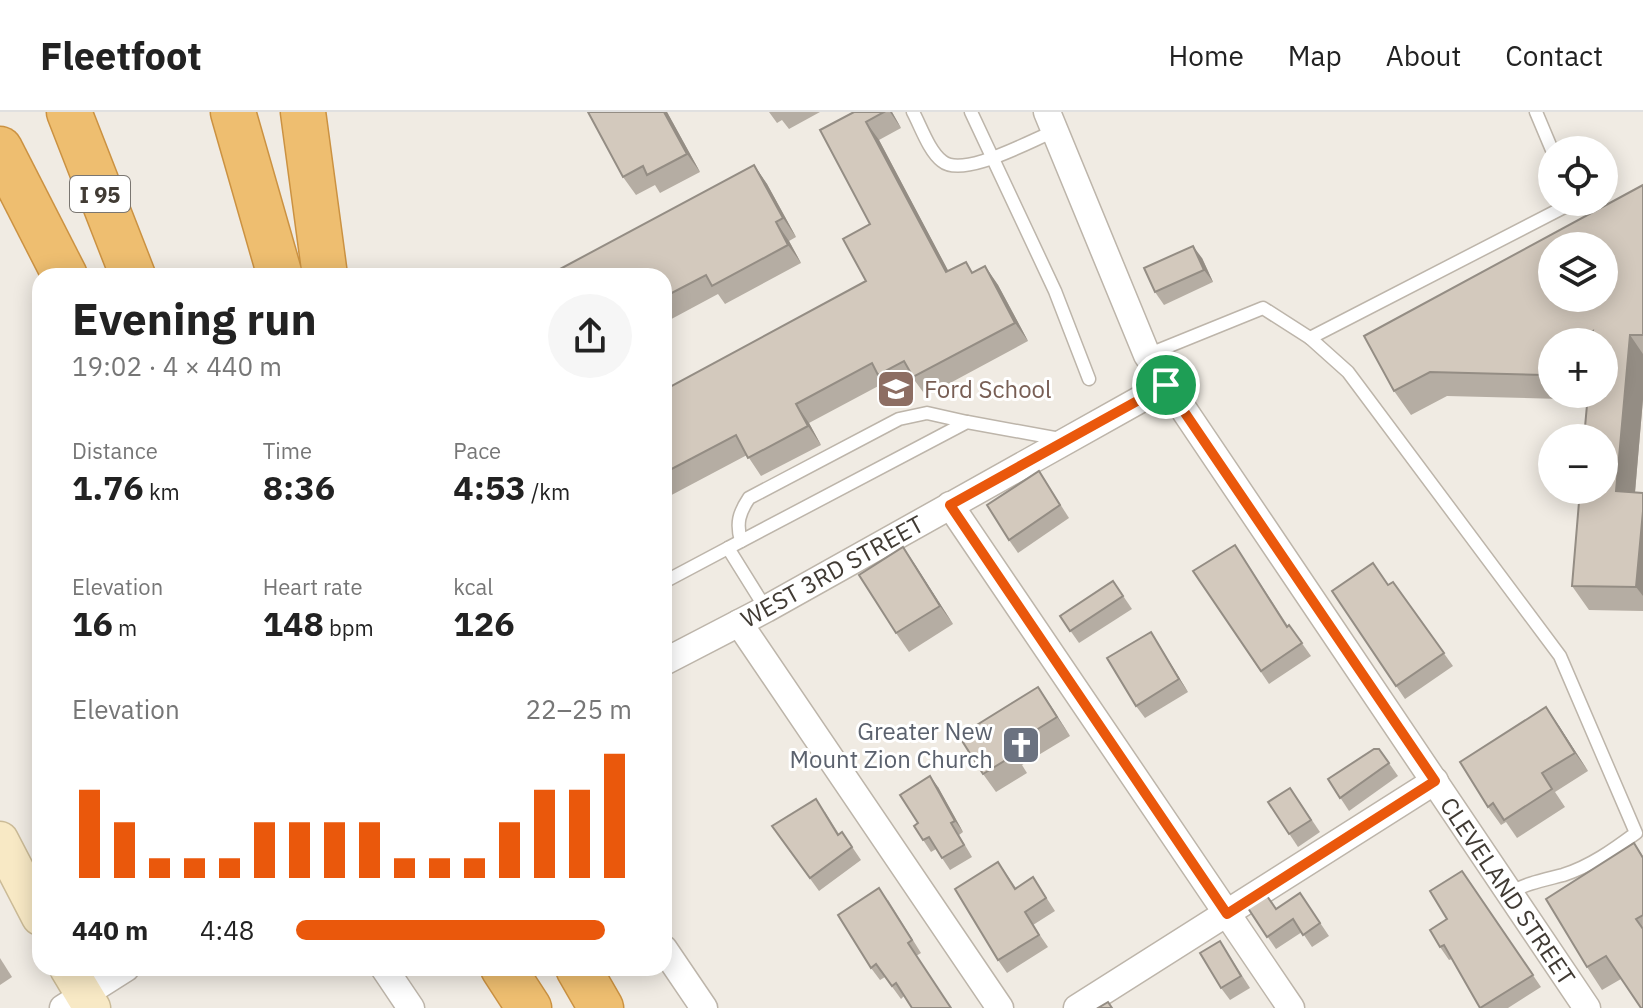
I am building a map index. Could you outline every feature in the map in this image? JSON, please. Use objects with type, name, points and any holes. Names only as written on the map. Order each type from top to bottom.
[{"type":"highway","name":"I 95","points":[[69,112],[130,268]]},
{"type":"highway","points":[[233,112],[278,268]]},
{"type":"highway","points":[[303,112],[324,268]]},
{"type":"highway","points":[[0,149],[61,268]]},
{"type":"highway","points":[[508,976],[529,1008]]},
{"type":"highway","points":[[583,976],[601,1008]]},
{"type":"street","name":"CLEVELAND STREET","points":[[1051,122],[1147,355],[1587,1008]]},
{"type":"street","name":"WEST 3RD STREET","points":[[672,658],[766,609],[1166,385]]},
{"type":"street","points":[[950,505],[1291,1008]]},
{"type":"street","points":[[739,623],[1000,1008]]},
{"type":"street","points":[[1077,1008],[1435,781]]},
{"type":"street","points":[[0,840],[32,902]]},
{"type":"street","points":[[672,961],[704,1008]]},
{"type":"street","points":[[77,995],[111,976]]},
{"type":"street","points":[[389,976],[411,1008]]},
{"type":"lane","points":[[913,112],[945,164],[970,166],[1051,122]]},
{"type":"lane","points":[[971,112],[1055,291],[1089,379]]},
{"type":"lane","points":[[1536,112],[1546,136]]},
{"type":"lane","points":[[1310,338],[1547,216]]},
{"type":"lane","points":[[1147,355],[1263,308],[1310,338],[1348,372],[1560,656],[1636,833],[1601,859],[1565,874],[1527,883],[1509,893]]},
{"type":"lane","points":[[741,541],[737,528],[740,511],[749,498],[899,419],[927,413],[1067,441]]},
{"type":"lane","points":[[672,578],[967,422]]},
{"type":"lane","points":[[728,548],[766,609]]},
{"type":"building","points":[[588,112],[664,112],[687,154],[647,175],[643,166],[623,177]]},
{"type":"building","points":[[854,112],[884,112],[866,122],[946,272],[966,262],[972,273],[985,266],[1015,323],[913,377],[904,361],[878,375],[872,363],[796,404],[808,426],[748,458],[736,435],[672,469],[672,386],[866,281],[843,239],[870,224],[820,130]]},
{"type":"building","points":[[754,165],[783,218],[776,222],[788,245],[712,286],[706,275],[672,293],[672,268],[562,268]]},
{"type":"building","points":[[1643,185],[1643,335],[1630,335],[1618,469],[1618,424],[1585,424],[1587,408],[1618,408],[1618,328],[1538,328],[1538,375],[1430,372],[1394,391],[1364,336],[1538,242],[1538,312],[1618,312],[1618,232],[1556,232],[1586,216],[1618,216],[1618,199]]},
{"type":"building","points":[[1193,246],[1204,270],[1155,292],[1144,268]]},
{"type":"building","points":[[1039,471],[1060,505],[1009,540],[987,505]]},
{"type":"building","points":[[1618,491],[1643,493],[1636,587],[1572,586],[1579,504],[1618,504]]},
{"type":"building","points":[[1235,545],[1287,627],[1289,625],[1302,643],[1261,671],[1193,571]]},
{"type":"building","points":[[903,547],[940,606],[896,633],[859,575]]},
{"type":"building","points":[[1373,563],[1388,585],[1393,582],[1444,653],[1396,686],[1332,591]]},
{"type":"building","points":[[1113,581],[1123,596],[1070,631],[1060,616]]},
{"type":"building","points":[[1151,632],[1179,679],[1136,706],[1107,658]]},
{"type":"building","points":[[1038,687],[1057,717],[1009,747],[1014,755],[983,774],[959,736]]},
{"type":"building","points":[[1546,707],[1575,753],[1542,773],[1552,789],[1504,820],[1493,803],[1488,807],[1460,762]]},
{"type":"building","points":[[1374,749],[1379,749],[1389,763],[1340,798],[1328,779]]},
{"type":"building","points":[[930,776],[955,821],[951,823],[964,845],[942,858],[929,837],[923,840],[914,826],[918,823],[900,795]]},
{"type":"building","points":[[1290,788],[1311,820],[1289,834],[1268,802]]},
{"type":"building","points":[[816,799],[838,835],[842,832],[852,847],[810,878],[772,826]]},
{"type":"building","points":[[1634,843],[1643,858],[1643,915],[1636,919],[1643,929],[1643,1008],[1606,956],[1587,967],[1546,899]]},
{"type":"building","points":[[998,862],[1015,889],[1033,877],[1046,898],[1025,912],[1039,935],[998,960],[955,889]]},
{"type":"building","points":[[1462,871],[1533,975],[1480,1008],[1444,945],[1440,947],[1430,930],[1447,919],[1430,891]]},
{"type":"building","points":[[879,888],[912,940],[908,943],[951,1008],[912,1008],[896,983],[892,986],[876,964],[871,968],[838,915]]},
{"type":"building","points":[[1265,893],[1276,909],[1300,893],[1320,923],[1303,935],[1293,919],[1267,937],[1246,905]]},
{"type":"building","points":[[1220,941],[1241,976],[1221,988],[1200,953]]},
{"type":"building","points":[[1108,1002],[1112,1008],[1098,1008]]},
{"type":"place","name":"Ford School","points":[[896,389]]},
{"type":"place","name":"Greater New Mount Zion Church","points":[[1021,745]]},
{"type":"route","points":[[1166,385],[1435,781],[1227,914],[950,505],[1166,385]]}]
